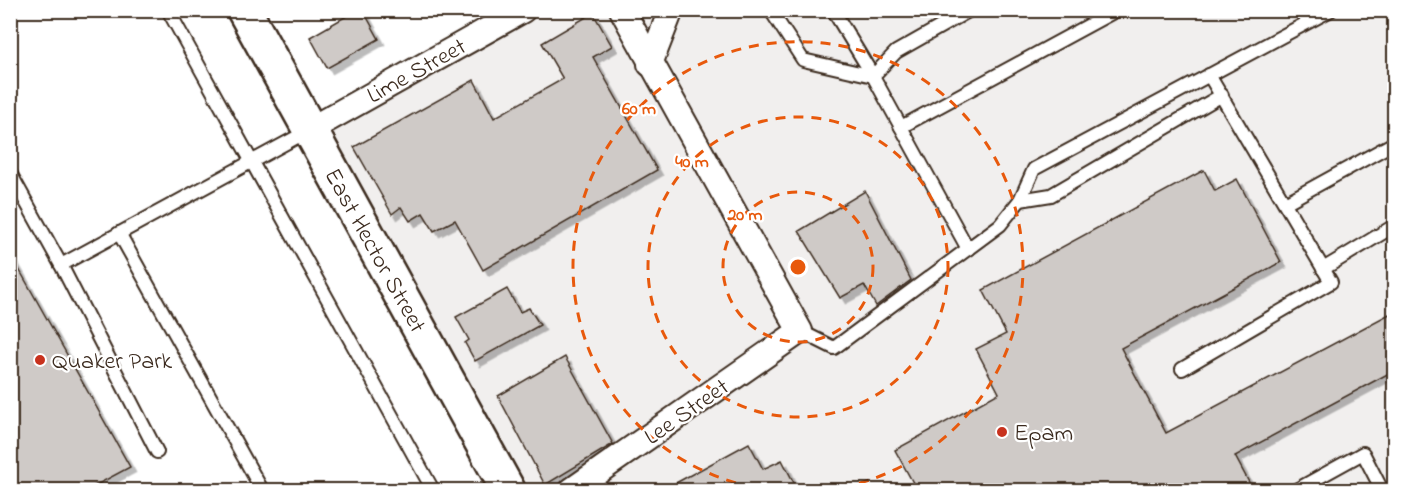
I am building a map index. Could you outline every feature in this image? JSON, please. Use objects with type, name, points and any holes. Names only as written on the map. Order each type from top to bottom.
[{"type":"main road","name":"East Hector Street","points":[[244,10],[508,490]]},
{"type":"street","name":"Lime Street","points":[[309,130],[524,10]]},
{"type":"street","points":[[622,10],[800,331]]},
{"type":"street","points":[[650,64],[671,10]]},
{"type":"street","name":"Lee Street","points":[[572,490],[800,331]]},
{"type":"lane","points":[[168,10],[433,490]]},
{"type":"lane","points":[[774,10],[773,14],[803,60],[873,76]]},
{"type":"lane","points":[[833,10],[873,76],[968,249]]},
{"type":"lane","points":[[873,76],[896,52],[970,10]]},
{"type":"lane","points":[[901,127],[1117,10]]},
{"type":"lane","points":[[800,331],[834,348],[1000,225],[1020,200],[1034,169],[1331,10]]},
{"type":"lane","points":[[1182,369],[1331,282],[1209,75]]},
{"type":"lane","points":[[1020,200],[1051,195],[1221,95]]},
{"type":"lane","points":[[61,265],[309,130]]},
{"type":"lane","points":[[1285,203],[1395,143]]},
{"type":"lane","points":[[10,173],[61,265],[157,452]]},
{"type":"lane","points":[[1323,269],[1395,226]]},
{"type":"lane","points":[[119,233],[262,490]]},
{"type":"lane","points":[[1296,490],[1363,453],[1382,490]]},
{"type":"shaded area","points":[[523,11],[1394,11],[1394,490],[508,490],[309,130]]},
{"type":"building","points":[[357,10],[363,10],[379,39],[327,68],[310,37]]},
{"type":"building","points":[[593,13],[612,46],[593,57],[657,170],[483,270],[455,220],[434,231],[423,213],[410,221],[401,207],[392,214],[354,147],[474,80],[494,118],[563,79],[542,43]]},
{"type":"building","points":[[1204,170],[1215,191],[1237,179],[1281,262],[1121,348],[1166,433],[1395,311],[1395,370],[1235,456],[1253,490],[917,490],[895,450],[999,393],[976,349],[1006,334],[983,290]]},
{"type":"building","points":[[865,191],[911,280],[876,306],[864,285],[840,298],[799,231]]},
{"type":"building","name":"Quaker Park","points":[[10,253],[130,467],[87,490],[10,490]]},
{"type":"building","points":[[507,289],[520,312],[529,308],[540,325],[475,361],[465,343],[469,340],[456,317]]},
{"type":"building","points":[[565,357],[613,444],[545,485],[498,396]]},
{"type":"building","points":[[749,443],[763,469],[782,460],[795,485],[784,490],[663,490]]},
{"type":"place","name":"Quaker Park","points":[[40,360]]},
{"type":"place","name":"Epam","points":[[1002,432]]}]
